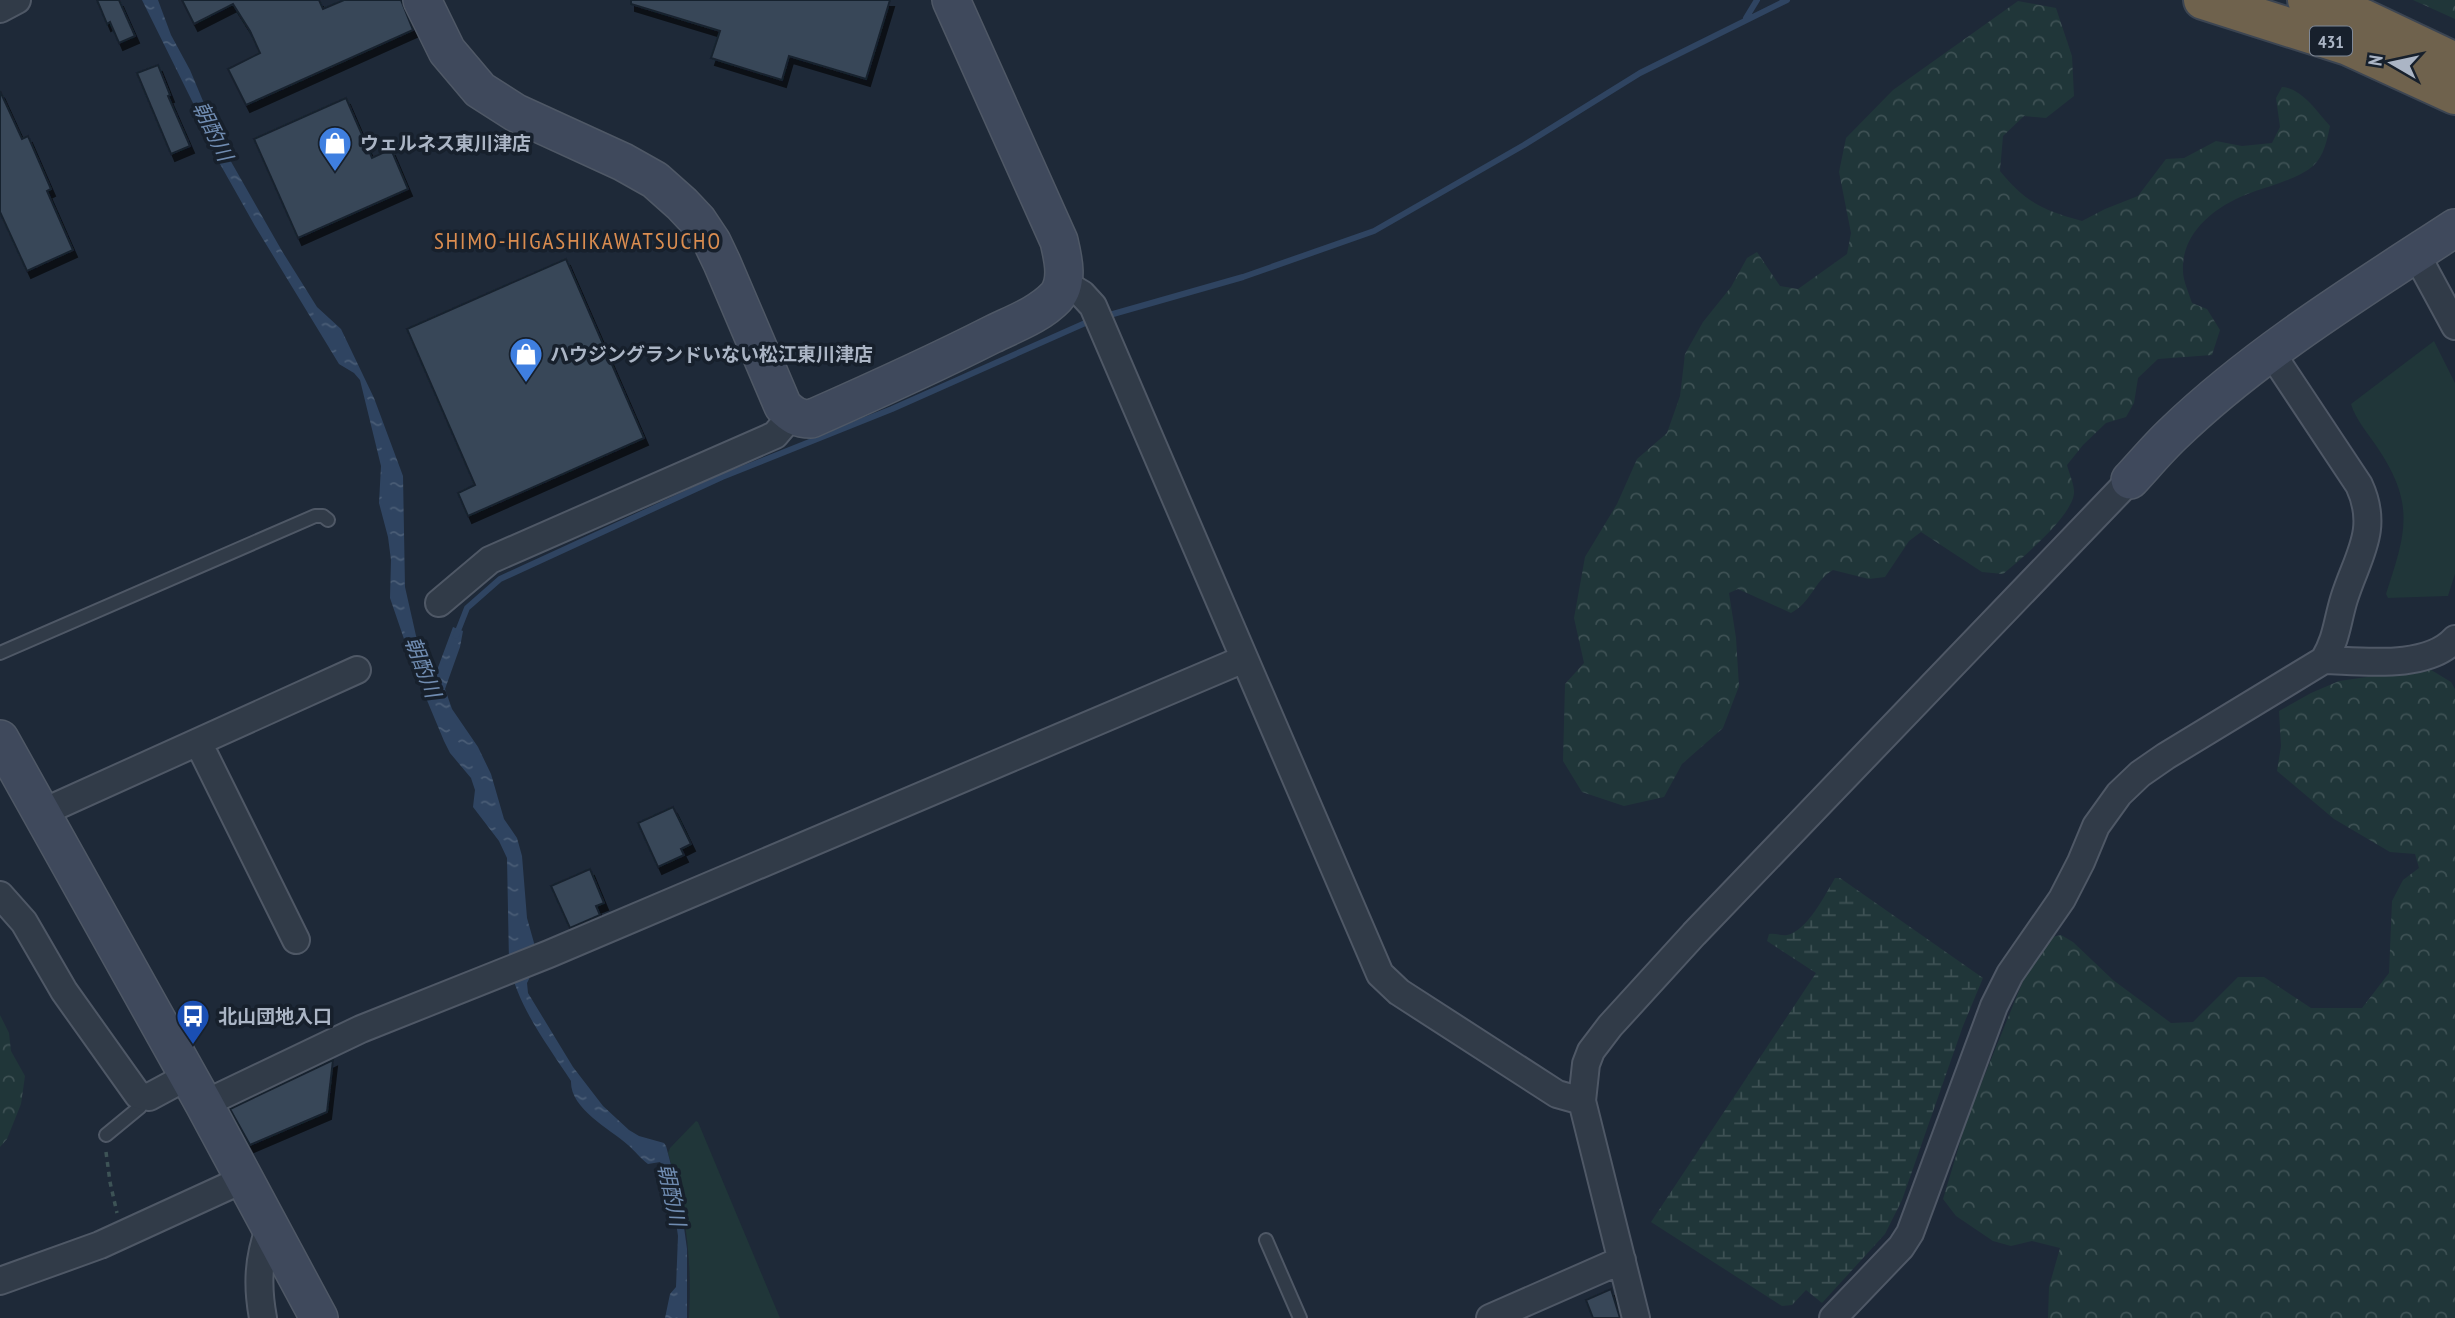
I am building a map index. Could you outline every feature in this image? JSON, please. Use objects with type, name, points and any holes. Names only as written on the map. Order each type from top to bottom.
[{"type":"highway","name":"431","points":[[2203,0],[2348,46],[2455,95]]},
{"type":"highway","name":"431","points":[[2307,0],[2362,18],[2455,62]]},
{"type":"street","points":[[0,9],[17,0]]},
{"type":"street","points":[[422,0],[447,51],[480,90],[526,118],[623,162],[655,180],[682,204],[712,242],[783,406],[792,415],[811,419],[916,373],[1037,312],[1057,296],[1062,282],[1065,262],[1059,241],[951,0]]},
{"type":"street","points":[[1636,1318],[1581,1101],[1586,1064],[1591,1051],[1610,1026],[1713,914],[2174,433],[2314,322],[2455,228]]},
{"type":"street","points":[[2416,254],[2455,326]]},
{"type":"street","points":[[1062,282],[1082,294],[1098,318],[1380,974],[1399,992],[1557,1094],[1581,1101]]},
{"type":"street","points":[[1833,1318],[1901,1247],[1910,1233],[1994,1006],[2010,974],[2062,899],[2102,814],[2133,780],[2166,756],[2324,660],[2334,643],[2344,598],[2363,553],[2367,536],[2365,499],[2359,485],[2272,354]]},
{"type":"street","points":[[439,603],[490,560],[775,435],[792,415]]},
{"type":"street","points":[[2324,660],[2381,662],[2435,655],[2455,639]]},
{"type":"street","points":[[0,895],[24,922],[64,991],[136,1092],[145,1097],[196,1090],[549,954],[1244,659]]},
{"type":"street","points":[[21,798],[198,742],[357,670]]},
{"type":"street","points":[[0,739],[21,798],[196,1090],[319,1318]]},
{"type":"street","points":[[198,742],[296,940]]},
{"type":"street","points":[[0,1281],[100,1245],[244,1179]]},
{"type":"street","points":[[263,1318],[259,1295],[261,1251],[270,1227]]},
{"type":"street","points":[[1490,1318],[1622,1260]]},
{"type":"lane","points":[[0,653],[315,516],[323,516],[328,520]]},
{"type":"lane","points":[[109,1133],[140,1107],[145,1097]]},
{"type":"lane","points":[[1266,1240],[1300,1318]]},
{"type":"path","points":[[109,1133],[106,1160],[122,1235]]},
{"type":"green space","points":[[2413,0],[2455,0],[2455,19]]},
{"type":"green space","points":[[2018,1],[2056,8],[2072,56],[2074,96],[2046,118],[2024,116],[2003,136],[2000,171],[2027,198],[2057,213],[2082,221],[2138,196],[2166,159],[2184,158],[2216,141],[2242,146],[2272,143],[2280,127],[2276,98],[2282,87],[2303,96],[2330,126],[2322,153],[2313,166],[2293,178],[2227,204],[2204,221],[2188,243],[2183,271],[2192,303],[2207,309],[2220,330],[2212,355],[2158,359],[2138,378],[2134,403],[2126,417],[2106,423],[2067,465],[2074,492],[2072,502],[2045,536],[2003,574],[1982,572],[1921,532],[1909,541],[1885,577],[1869,579],[1833,570],[1821,580],[1804,603],[1791,613],[1738,589],[1729,593],[1736,638],[1739,686],[1723,728],[1682,764],[1664,797],[1624,806],[1582,792],[1563,761],[1565,684],[1584,663],[1574,618],[1585,557],[1617,504],[1637,459],[1667,433],[1680,396],[1685,354],[1703,322],[1731,287],[1747,258],[1757,252],[1780,286],[1798,289],[1847,254],[1851,233],[1839,172],[1846,138],[1893,90]]},
{"type":"green space","points":[[2434,341],[2455,383],[2455,574],[2448,596],[2388,598],[2386,594],[2402,537],[2402,505],[2391,470],[2351,404]]},
{"type":"green space","points":[[2428,668],[2451,682],[2455,689],[2455,1318],[2048,1318],[2049,1287],[2060,1248],[2032,1241],[2011,1246],[1993,1241],[1956,1216],[1943,1199],[1968,1116],[2025,976],[2048,938],[2061,935],[2073,942],[2113,980],[2171,1023],[2193,1022],[2238,977],[2264,977],[2311,1008],[2362,1008],[2389,973],[2392,901],[2403,880],[2419,868],[2415,854],[2390,852],[2334,819],[2277,771],[2281,746],[2279,711],[2339,681]]},
{"type":"green space","points":[[1835,878],[1840,878],[1983,978],[1963,1026],[1902,1200],[1885,1234],[1822,1303],[1806,1290],[1792,1305],[1782,1306],[1651,1222],[1816,973],[1767,941],[1769,934],[1787,935],[1802,927]]},
{"type":"green space","points":[[0,1015],[9,1033],[11,1051],[25,1076],[21,1104],[7,1139],[0,1147]]},
{"type":"green space","points":[[696,1121],[780,1318],[689,1318],[690,1274],[686,1234],[668,1153]]},
{"type":"water","name":"朝酌川","points":[[142,0],[158,0],[171,35],[190,70],[221,144],[317,307],[341,329],[374,398],[403,476],[405,587],[428,677],[433,681],[453,627],[463,631],[445,689],[452,709],[478,747],[491,774],[504,819],[517,838],[522,856],[527,918],[536,950],[534,969],[527,983],[528,993],[573,1067],[603,1106],[629,1130],[666,1146],[680,1199],[687,1249],[687,1318],[665,1318],[670,1294],[676,1287],[678,1236],[671,1188],[662,1165],[660,1162],[648,1164],[584,1109],[572,1091],[571,1081],[526,1009],[513,978],[509,962],[507,858],[499,841],[473,807],[475,790],[471,778],[450,753],[444,741],[416,674],[390,598],[391,560],[379,503],[381,466],[360,380],[339,364],[255,226],[207,141],[194,105]]},
{"type":"building","points":[[97,0],[119,0],[135,36],[119,43]]},
{"type":"building","points":[[182,0],[319,0],[323,9],[344,0],[401,0],[413,30],[246,105],[228,69],[260,53],[250,31],[233,4],[194,24]]},
{"type":"building","points":[[631,0],[890,0],[866,79],[789,56],[782,80],[711,58],[720,31],[631,4]]},
{"type":"building","points":[[158,65],[190,146],[171,154],[137,73]]},
{"type":"building","points":[[0,91],[22,139],[28,136],[51,189],[47,191],[73,250],[27,271],[0,212]]},
{"type":"building","name":"ウェルネス東川津店","points":[[346,98],[372,158],[391,149],[408,189],[298,238],[254,139]]},
{"type":"building","name":"ハウジングランドいない松江東川津店","points":[[566,259],[644,438],[468,516],[458,493],[475,485],[407,329]]},
{"type":"building","points":[[673,807],[691,844],[681,849],[684,855],[658,867],[638,823]]},
{"type":"building","points":[[590,869],[604,903],[596,906],[600,915],[570,928],[551,886]]},
{"type":"building","points":[[333,1060],[327,1112],[250,1145],[230,1109]]},
{"type":"building","points":[[1611,1289],[1620,1318],[1593,1318],[1586,1300]]},
{"type":"waterway","points":[[1746,18],[1757,0]]},
{"type":"waterway","points":[[1106,316],[1243,277],[1374,231],[1524,145],[1640,73],[1787,0]]},
{"type":"waterway","points":[[456,636],[467,608],[500,579],[722,477],[892,409],[1092,320]]},
{"type":"place","name":"ウェルネス東川津店","points":[[335,173]]},
{"type":"place","name":"ハウジングランドいない松江東川津店","points":[[526,384]]},
{"type":"place","name":"北山団地入口","points":[[193,1046]]},
{"type":"district","name":"SHIMO-HIGASHIKAWATSUCHO","points":[[578,240]]}]
